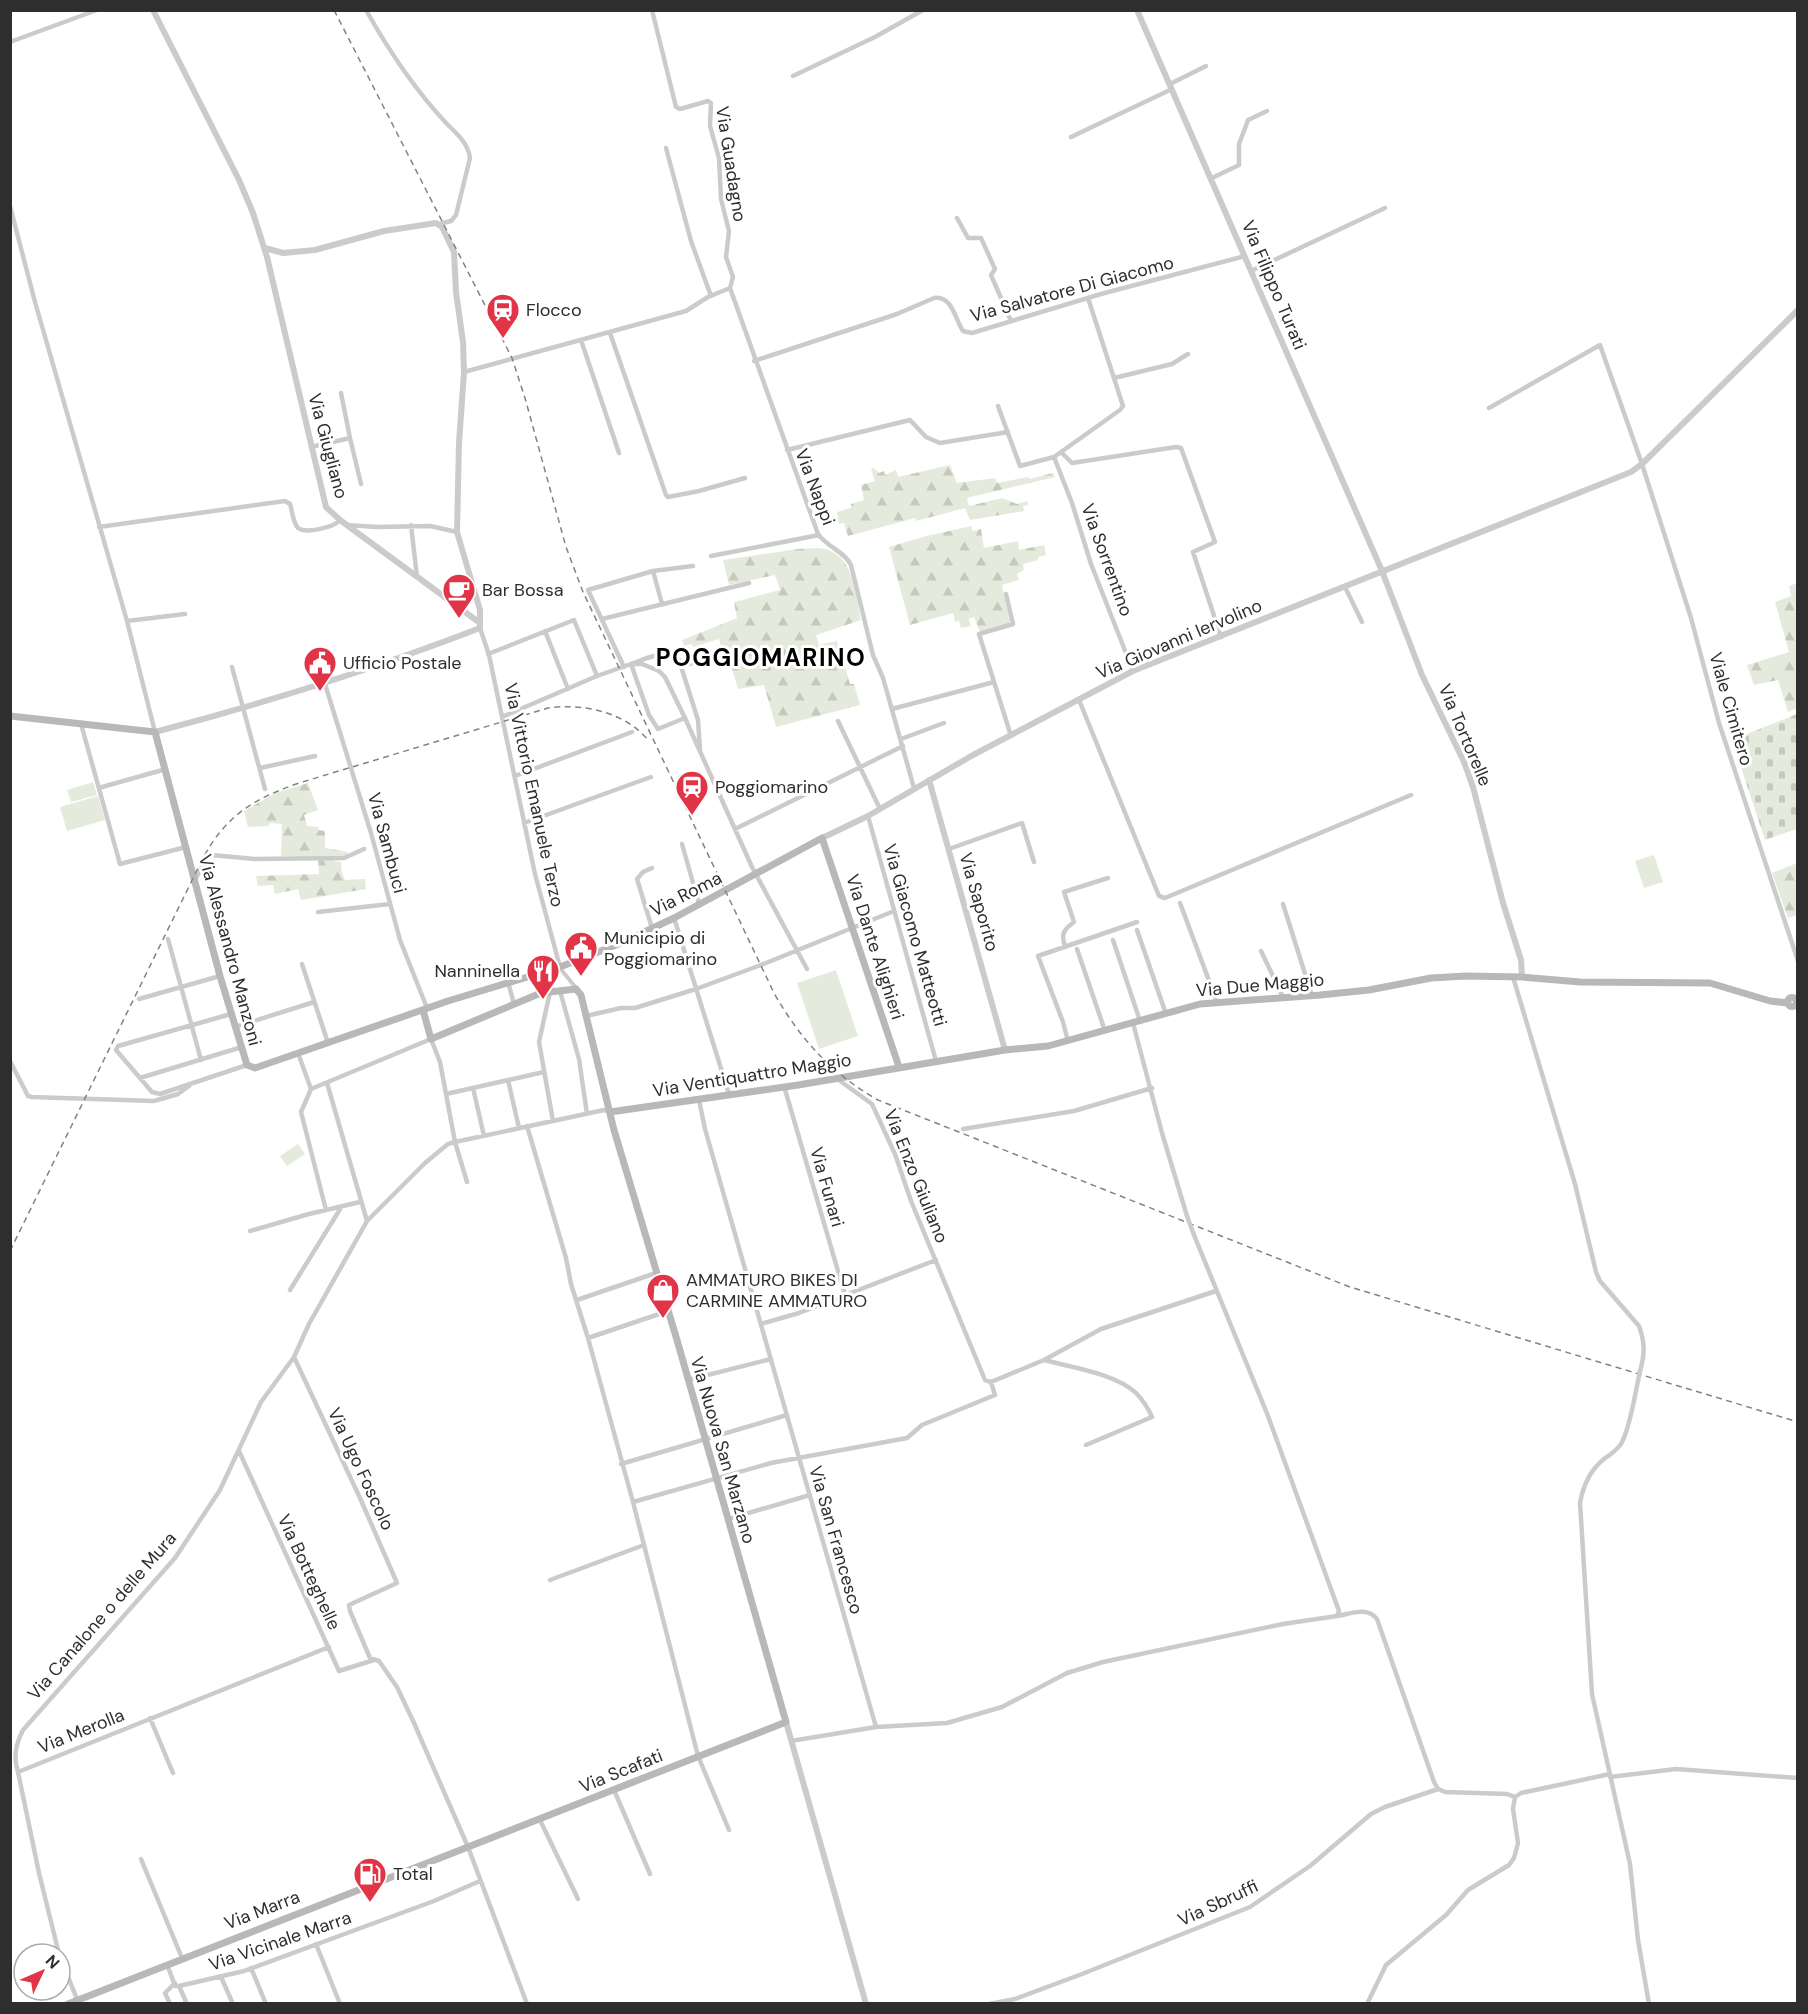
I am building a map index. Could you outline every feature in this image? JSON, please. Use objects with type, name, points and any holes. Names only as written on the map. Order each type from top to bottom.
[{"type":"main road","points":[[10,716],[155,732]]},
{"type":"main road","name":"Via Alessandro Manzoni","points":[[155,732],[220,976],[247,1065],[255,1068],[425,1009],[560,967]]},
{"type":"main road","name":"Via Roma","points":[[560,967],[621,943],[674,918],[822,838]]},
{"type":"main road","name":"Via Dante Alighieri","points":[[822,838],[898,1067]]},
{"type":"main road","name":"Via Due Maggio","points":[[898,1067],[1005,1050],[1047,1046],[1200,1004],[1369,990],[1431,978],[1522,977],[1580,982],[1710,983],[1770,1001],[1795,1003]]},
{"type":"main road","points":[[425,1009],[431,1039],[541,993],[576,989]]},
{"type":"main road","name":"Via Nuova San Marzano","points":[[576,989],[580,995],[610,1112],[786,1722]]},
{"type":"main road","name":"Via Ventiquattro Maggio","points":[[610,1112],[699,1100],[898,1067]]},
{"type":"main road","name":"Via Scafati","points":[[468,1847],[786,1722]]},
{"type":"main road","name":"Via Marra","points":[[68,2004],[468,1847]]},
{"type":"street","points":[[10,42],[97,10]]},
{"type":"street","name":"Via Giugliano","points":[[153,10],[235,172],[253,213],[265,248],[326,507],[346,525],[479,623]]},
{"type":"street","points":[[265,248],[282,253],[315,250],[384,231],[439,224],[451,221],[456,215],[470,158],[469,150],[417,90],[366,10]]},
{"type":"street","name":"Via Guadagno","points":[[652,10],[676,107],[680,109],[708,101],[711,103],[710,126],[720,166],[721,199],[729,231],[726,257],[734,277],[730,288]]},
{"type":"street","points":[[793,76],[875,37],[923,10]]},
{"type":"street","name":"Via Filippo Turati","points":[[1137,10],[1382,571]]},
{"type":"street","points":[[1071,137],[1171,87],[1206,66]]},
{"type":"street","points":[[1212,178],[1239,165],[1239,144],[1248,120],[1267,111]]},
{"type":"street","points":[[666,148],[692,242],[711,296]]},
{"type":"street","points":[[10,206],[13,230],[127,621],[155,732],[325,684],[479,623],[480,610],[457,532],[459,443],[464,372],[463,342],[456,292],[454,252],[439,224]]},
{"type":"street","points":[[1251,271],[1385,208]]},
{"type":"street","points":[[957,218],[968,238],[981,238],[994,269],[991,274],[1011,321]]},
{"type":"street","name":"Via Salvatore Di Giacomo","points":[[754,361],[897,314],[934,298],[944,298],[948,301],[965,333],[972,333],[1088,298],[1245,256]]},
{"type":"street","points":[[464,372],[686,311],[730,288]]},
{"type":"street","name":"Via Nappi","points":[[730,288],[754,361],[819,535],[822,540],[847,557],[851,565],[873,655],[883,678],[914,788]]},
{"type":"street","points":[[998,406],[1020,466],[1062,453],[1122,408],[1088,298]]},
{"type":"street","name":"Via Giovanni Iervolino","points":[[929,780],[1133,671],[1631,472],[1642,464],[1797,310]]},
{"type":"street","points":[[610,333],[667,496],[699,491],[745,478]]},
{"type":"street","points":[[581,340],[619,453]]},
{"type":"street","name":"Viale Cimitero","points":[[1489,408],[1600,345],[1642,464],[1691,618],[1719,723],[1797,962]]},
{"type":"street","points":[[1114,378],[1172,364],[1188,354]]},
{"type":"street","points":[[340,393],[361,484]]},
{"type":"street","points":[[787,450],[910,420],[926,437],[940,443],[1008,432]]},
{"type":"street","points":[[311,447],[350,438]]},
{"type":"street","points":[[1062,453],[1072,463],[1181,448],[1215,542],[1193,552],[1221,637]]},
{"type":"street","name":"Via Sorrentino","points":[[1054,457],[1072,503],[1091,564],[1133,671]]},
{"type":"street","points":[[99,527],[285,501],[290,504],[296,525],[300,529],[333,527],[340,520]]},
{"type":"street","points":[[346,525],[430,526],[457,532]]},
{"type":"street","points":[[411,525],[417,577]]},
{"type":"street","points":[[711,556],[819,535]]},
{"type":"street","points":[[624,667],[588,590],[653,571],[693,566]]},
{"type":"street","points":[[653,571],[662,604]]},
{"type":"street","name":"Via Tortorelle","points":[[1382,571],[1422,675],[1464,762],[1473,787],[1503,903],[1518,949],[1522,977]]},
{"type":"street","points":[[602,619],[749,583]]},
{"type":"street","points":[[1345,586],[1362,622]]},
{"type":"street","points":[[1006,594],[1013,624],[979,634],[1011,736]]},
{"type":"street","points":[[127,621],[185,614]]},
{"type":"street","points":[[488,654],[574,620],[597,676]]},
{"type":"street","name":"Via Vittorio Emanuele Terzo","points":[[479,623],[488,654],[547,922],[560,967]]},
{"type":"street","points":[[546,631],[568,690]]},
{"type":"street","points":[[502,717],[597,676],[658,654],[666,654],[676,657],[682,666],[698,720],[700,752]]},
{"type":"street","points":[[682,666],[724,654]]},
{"type":"street","points":[[631,664],[649,716],[658,729],[685,718]]},
{"type":"street","points":[[631,664],[651,666],[665,677],[756,874],[807,969]]},
{"type":"street","points":[[232,668],[266,789]]},
{"type":"street","points":[[892,709],[994,682]]},
{"type":"street","name":"Via Sambuci","points":[[325,684],[371,833],[400,940],[425,1009]]},
{"type":"street","points":[[1079,700],[1159,896],[1165,898],[1411,795]]},
{"type":"street","points":[[838,721],[880,809]]},
{"type":"street","points":[[901,739],[944,723]]},
{"type":"street","points":[[81,724],[120,864],[186,847]]},
{"type":"street","points":[[515,776],[632,732]]},
{"type":"street","points":[[735,829],[903,746]]},
{"type":"street","points":[[260,768],[315,756]]},
{"type":"street","points":[[102,787],[166,769]]},
{"type":"street","points":[[524,823],[651,777]]},
{"type":"street","points":[[822,838],[868,816],[929,780]]},
{"type":"street","name":"Via Saporito","points":[[929,780],[1005,1050]]},
{"type":"street","name":"Via Giacomo Matteotti","points":[[868,816],[936,1061]]},
{"type":"street","points":[[949,849],[1022,823],[1034,862]]},
{"type":"street","points":[[682,844],[699,904]]},
{"type":"street","points":[[195,880],[211,855],[255,859],[344,858],[364,849]]},
{"type":"street","points":[[652,868],[643,872],[637,879],[652,928]]},
{"type":"street","points":[[1065,947],[1063,933],[1074,922],[1064,892],[1108,878]]},
{"type":"street","points":[[1180,903],[1217,1002]]},
{"type":"street","points":[[318,912],[390,904]]},
{"type":"street","points":[[1282,904],[1312,996]]},
{"type":"street","points":[[586,1016],[621,1008],[635,1008],[696,989],[894,911]]},
{"type":"street","points":[[674,918],[729,1095]]},
{"type":"street","points":[[1068,1041],[1038,956],[1137,922]]},
{"type":"street","points":[[1137,930],[1166,1014]]},
{"type":"street","points":[[168,939],[201,1060]]},
{"type":"street","points":[[1113,940],[1136,1022],[1162,1133],[1187,1216],[1287,1466],[1339,1611],[1337,1616]]},
{"type":"street","points":[[1077,949],[1105,1031]]},
{"type":"street","points":[[1262,951],[1283,997]]},
{"type":"street","points":[[302,964],[328,1043]]},
{"type":"street","points":[[560,967],[576,989]]},
{"type":"street","points":[[139,999],[220,976]]},
{"type":"street","points":[[1514,977],[1575,1184],[1596,1272],[1600,1281],[1634,1319],[1642,1334],[1644,1356],[1624,1437],[1616,1450],[1589,1475],[1580,1503],[1592,1694],[1630,1864],[1638,1940],[1649,2004]]},
{"type":"street","points":[[508,982],[514,1004]]},
{"type":"street","points":[[560,991],[579,1059],[587,1114]]},
{"type":"street","points":[[550,992],[539,1042],[553,1121]]},
{"type":"street","points":[[235,1027],[314,1002]]},
{"type":"street","points":[[231,1014],[117,1047],[116,1050],[152,1092],[160,1095],[247,1065]]},
{"type":"street","points":[[311,1089],[431,1039],[440,1062],[455,1142],[467,1182]]},
{"type":"street","points":[[140,1078],[242,1047]]},
{"type":"street","points":[[298,1053],[311,1089],[301,1112],[326,1210]]},
{"type":"street","points":[[10,1061],[28,1096],[32,1097],[154,1101],[178,1094],[191,1084]]},
{"type":"street","points":[[446,1094],[544,1072]]},
{"type":"street","name":"Via Enzo Giuliano","points":[[761,1324],[936,1260],[895,1154],[872,1104],[836,1078]]},
{"type":"street","points":[[508,1080],[519,1128]]},
{"type":"street","points":[[327,1083],[367,1221]]},
{"type":"street","name":"Via Funari","points":[[784,1086],[845,1295]]},
{"type":"street","points":[[473,1088],[484,1137]]},
{"type":"street","points":[[963,1129],[1074,1112],[1152,1088]]},
{"type":"street","points":[[699,1100],[705,1129],[761,1324]]},
{"type":"street","points":[[294,1357],[309,1324],[367,1221],[425,1163],[448,1144],[604,1110],[610,1112]]},
{"type":"street","points":[[527,1126],[633,1502],[698,1756],[729,1830]]},
{"type":"street","points":[[250,1231],[360,1202]]},
{"type":"street","points":[[290,1290],[342,1206]]},
{"type":"street","points":[[936,1260],[985,1380],[991,1382],[1044,1360],[1101,1329],[1216,1291]]},
{"type":"street","points":[[577,1300],[656,1273]]},
{"type":"street","points":[[588,1338],[668,1311]]},
{"type":"street","name":"Via San Francesco","points":[[761,1324],[876,1727]]},
{"type":"street","name":"Via Canalone o delle Mura","points":[[18,1772],[15,1753],[23,1730],[175,1558],[220,1490],[261,1402],[294,1357]]},
{"type":"street","name":"Via Ugo Foscolo","points":[[294,1357],[397,1583],[349,1605],[370,1658],[379,1661],[397,1686],[468,1847],[527,2004]]},
{"type":"street","points":[[688,1380],[771,1359]]},
{"type":"street","points":[[1044,1360],[1096,1373],[1132,1389],[1152,1417],[1086,1445]]},
{"type":"street","points":[[633,1502],[799,1457],[907,1438],[922,1425],[995,1395],[991,1382]]},
{"type":"street","points":[[621,1464],[787,1415]]},
{"type":"street","name":"Via Botteghelle","points":[[239,1451],[339,1671],[374,1660]]},
{"type":"street","points":[[728,1520],[810,1495]]},
{"type":"street","points":[[550,1580],[644,1545]]},
{"type":"street","points":[[791,1741],[876,1727],[947,1723],[1002,1707],[1067,1673],[1103,1662],[1283,1624],[1366,1612],[1372,1613],[1377,1619],[1438,1789],[1445,1792],[1507,1794],[1515,1797]]},
{"type":"street","name":"Via Merolla","points":[[18,1772],[328,1647]]},
{"type":"street","points":[[150,1719],[173,1773]]},
{"type":"street","name":"Via Nuova San Marzano","points":[[786,1722],[866,2004]]},
{"type":"street","points":[[1367,2004],[1386,1965],[1446,1915],[1468,1890],[1509,1865],[1514,1858],[1518,1843],[1513,1809],[1515,1797],[1521,1793],[1610,1775],[1676,1769],[1797,1778]]},
{"type":"street","points":[[18,1772],[56,1942]]},
{"type":"street","name":"Via Sbruffi","points":[[989,2004],[1015,1999],[1250,1907],[1310,1866],[1371,1814],[1438,1789]]},
{"type":"street","points":[[614,1790],[651,1874]]},
{"type":"street","points":[[540,1820],[578,1899]]},
{"type":"street","points":[[141,1859],[182,1958]]},
{"type":"street","name":"Via Vicinale Marra","points":[[177,1985],[221,1977],[251,1968],[434,1901],[480,1881]]},
{"type":"street","points":[[316,1944],[340,2004]]},
{"type":"street","points":[[167,1964],[187,2004]]},
{"type":"street","points":[[251,1968],[266,2004]]},
{"type":"street","points":[[221,1977],[233,2004]]},
{"type":"street","points":[[170,2004],[165,1993],[177,1985]]},
{"type":"street","points":[[72,1987],[78,2002]]},
{"type":"green space","points":[[950,465],[957,483],[995,478],[997,483],[1028,477],[1030,479],[1053,473],[1055,477],[967,498],[969,506],[1002,498],[1017,504],[1027,501],[1028,505],[1023,506],[1024,511],[970,520],[965,508],[916,521],[915,518],[848,536],[844,523],[839,524],[837,512],[851,508],[851,504],[864,500],[861,485],[875,481],[871,469],[874,468],[879,473],[884,471],[885,475],[896,470],[898,477]]},
{"type":"green space","points":[[972,526],[972,531],[981,529],[984,548],[1018,541],[1019,550],[1044,545],[1046,555],[1023,564],[1024,570],[1017,574],[1019,580],[1002,585],[1010,623],[980,632],[974,617],[969,619],[971,626],[961,628],[959,621],[955,622],[953,613],[910,625],[889,547]]},
{"type":"green space","points":[[819,548],[831,551],[840,557],[847,565],[855,586],[861,620],[816,635],[819,645],[837,641],[850,684],[854,684],[860,705],[776,727],[764,685],[738,689],[726,649],[722,650],[719,639],[693,647],[692,644],[684,646],[682,640],[737,618],[734,602],[780,590],[775,575],[729,585],[723,560]]},
{"type":"green space","points":[[1797,583],[1797,708],[1788,712],[1778,680],[1754,685],[1747,665],[1789,652],[1775,602],[1791,596],[1789,586]]},
{"type":"green space","points":[[1797,714],[1797,829],[1765,840],[1732,740]]},
{"type":"green space","points":[[93,782],[97,795],[71,802],[67,790]]},
{"type":"green space","points":[[308,783],[318,810],[304,815],[307,826],[319,827],[318,830],[325,831],[325,848],[348,852],[348,856],[335,857],[334,861],[341,862],[345,880],[365,879],[366,889],[301,900],[298,889],[275,894],[273,885],[258,886],[256,876],[319,874],[318,858],[281,856],[282,824],[270,823],[268,826],[248,827],[244,811],[275,793]]},
{"type":"green space","points":[[98,796],[105,820],[67,831],[60,807]]},
{"type":"green space","points":[[1654,855],[1663,882],[1644,888],[1635,861]]},
{"type":"green space","points":[[1797,863],[1797,915],[1788,918],[1772,873]]},
{"type":"green space","points":[[836,970],[858,1036],[819,1049],[797,983]]},
{"type":"green space","points":[[298,1144],[305,1154],[287,1166],[280,1156]]},
{"type":"railway","points":[[334,10],[512,358],[566,547],[583,592],[774,993],[784,1010],[818,1054],[846,1079],[878,1100],[1350,1287],[1798,1422]]},
{"type":"railway","points":[[10,1251],[202,860],[220,832],[242,811],[268,796],[299,783],[548,708],[576,707],[616,716],[639,731],[649,741]]},
{"type":"place","name":"Flocco","points":[[503,339]]},
{"type":"place","name":"Bar Bossa","points":[[459,619]]},
{"type":"place","name":"Ufficio Postale","points":[[320,692]]},
{"type":"place","name":"Poggiomarino","points":[[692,816]]},
{"type":"place","name":"Municipio di Poggiomarino","points":[[581,977]]},
{"type":"place","name":"Nanninella","points":[[543,1000]]},
{"type":"place","name":"AMMATURO BIKES DI CARMINE AMMATURO","points":[[663,1319]]},
{"type":"place","name":"Total","points":[[370,1903]]},
{"type":"district","name":"POGGIOMARINO","points":[[761,658]]}]
